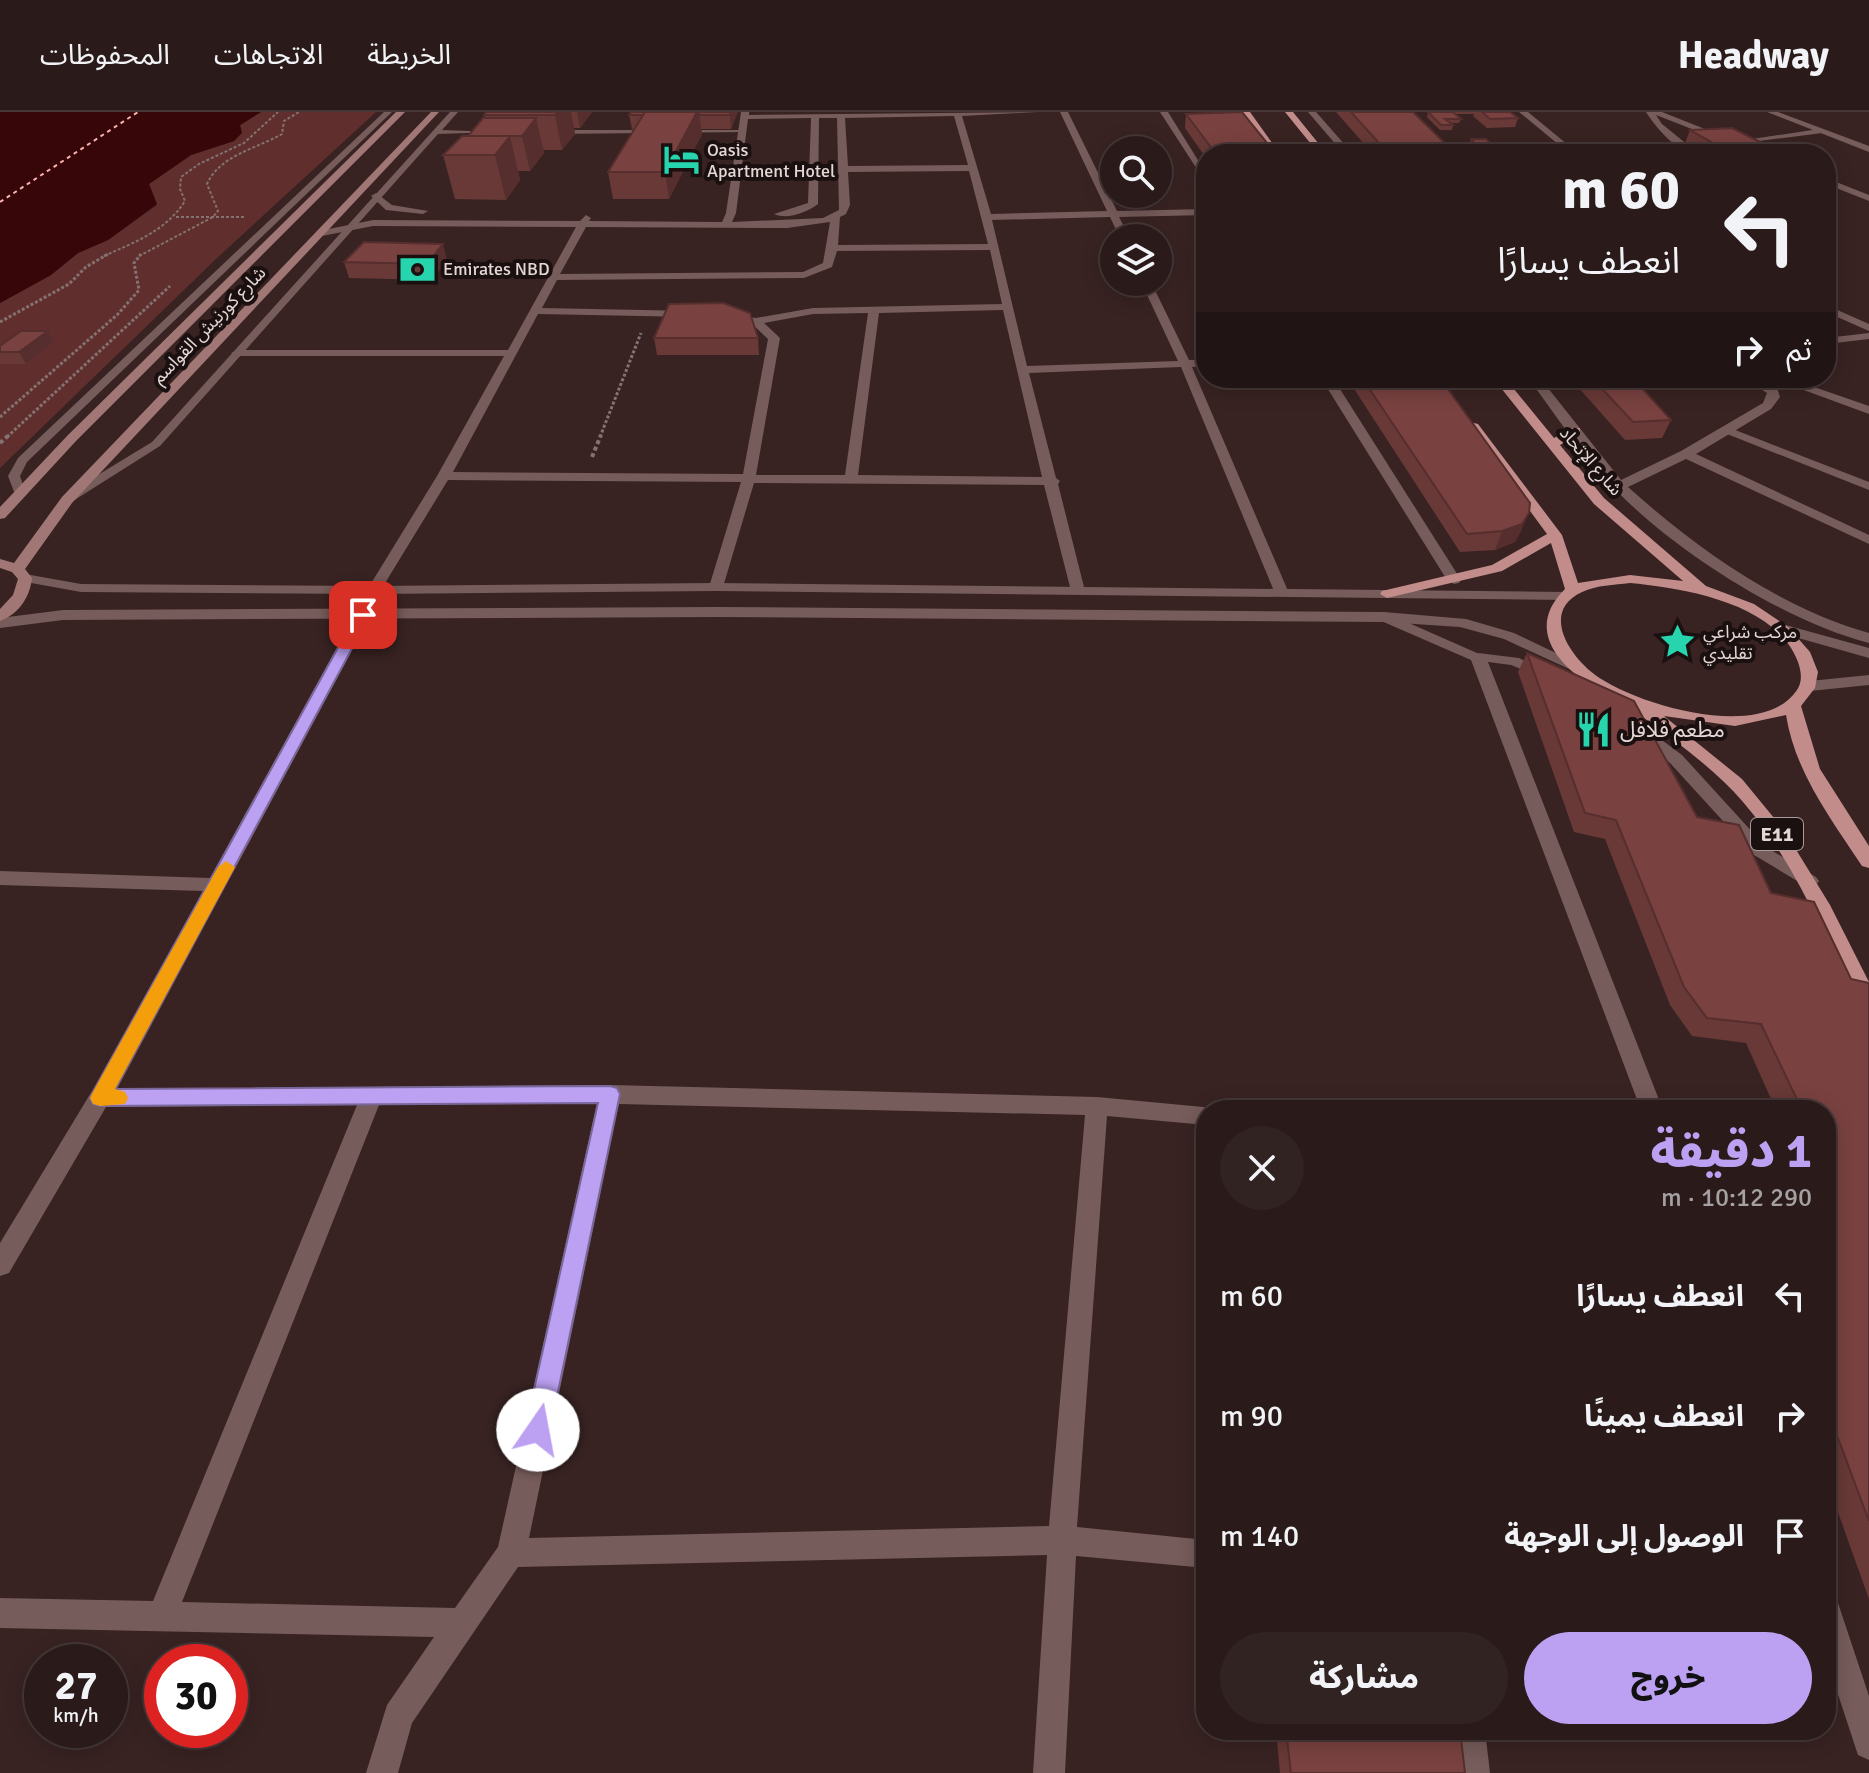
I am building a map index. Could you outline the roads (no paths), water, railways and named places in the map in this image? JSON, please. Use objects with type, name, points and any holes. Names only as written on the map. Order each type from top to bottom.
[{"type":"main road","name":"شارع كورنيش القواسم","points":[[0,515],[401,112]]},
{"type":"main road","name":"شارع كورنيش القواسم","points":[[0,616],[11,609],[24,592],[21,573],[67,500],[435,112]]},
{"type":"main road","points":[[1246,112],[1269,144]]},
{"type":"main road","points":[[1289,112],[1315,144]]},
{"type":"main road","points":[[1304,131],[1320,121]]},
{"type":"main road","name":"شارع الإتحاد","points":[[1507,388],[1599,501],[1702,589]]},
{"type":"main road","points":[[1464,412],[1555,535],[1570,594]]},
{"type":"main road","points":[[1553,444],[1576,431]]},
{"type":"main road","points":[[1387,594],[1497,568],[1555,535]]},
{"type":"main road","points":[[0,563],[21,573]]},
{"type":"main road","points":[[1630,579],[1665,581],[1702,589],[1759,613],[1782,629],[1802,651],[1810,672],[1810,686],[1793,707],[1764,718],[1725,722],[1680,716],[1636,703],[1600,686],[1573,665],[1557,643],[1551,623],[1557,605],[1570,594],[1598,582],[1630,579]]},
{"type":"main road","name":"E11","points":[[1636,703],[1701,753],[1760,809],[1810,881],[1869,1004]]},
{"type":"main road","name":"E11","points":[[1793,707],[1796,736],[1817,782],[1869,861]]},
{"type":"street","points":[[726,224],[731,213],[745,115],[1034,112]]},
{"type":"street","points":[[1064,112],[1119,224]]},
{"type":"street","points":[[1164,112],[1196,164]]},
{"type":"street","points":[[1312,112],[1340,144]]},
{"type":"street","points":[[1523,112],[1563,144]]},
{"type":"street","points":[[1653,112],[1741,144]]},
{"type":"street","points":[[1653,112],[1659,126],[1682,144]]},
{"type":"street","points":[[1771,112],[1869,149]]},
{"type":"street","points":[[957,113],[987,217],[1078,591]]},
{"type":"street","points":[[322,233],[352,225],[381,223],[793,213],[813,204],[815,114]]},
{"type":"street","points":[[585,220],[813,224],[835,217],[843,212],[845,205],[841,114]]},
{"type":"street","points":[[844,169],[973,168]]},
{"type":"street","points":[[1836,185],[1869,198]]},
{"type":"street","points":[[376,196],[389,208],[431,211]]},
{"type":"street","points":[[987,217],[1196,212]]},
{"type":"street","points":[[554,277],[791,277],[819,271],[828,265],[833,248],[835,217]]},
{"type":"street","points":[[374,590],[444,476],[585,220]]},
{"type":"street","points":[[833,248],[994,247]]},
{"type":"street","points":[[1153,296],[1185,364],[1281,591]]},
{"type":"street","points":[[717,314],[756,321],[802,312],[1007,307]]},
{"type":"street","points":[[851,479],[874,309]]},
{"type":"street","points":[[536,311],[703,314]]},
{"type":"street","points":[[1836,313],[1869,328]]},
{"type":"street","points":[[716,587],[749,478],[774,338],[756,321]]},
{"type":"street","points":[[1836,340],[1869,336]]},
{"type":"street","points":[[237,353],[513,353]]},
{"type":"street","points":[[1022,370],[1196,363]]},
{"type":"street","points":[[1333,388],[1454,580]]},
{"type":"street","points":[[1542,388],[1620,486],[1710,558],[1826,625],[1869,638]]},
{"type":"street","points":[[1620,486],[1686,454],[1767,406],[1774,397],[1773,391],[1768,388]]},
{"type":"street","points":[[1806,388],[1869,410]]},
{"type":"street","points":[[1686,454],[1869,540]]},
{"type":"street","points":[[444,476],[1053,481]]},
{"type":"street","points":[[21,573],[81,588],[374,590],[716,587],[1570,594]]},
{"type":"street","points":[[0,623],[63,615],[716,612],[1384,617],[1461,622],[1509,636],[1573,665]]},
{"type":"street","points":[[0,1265],[100,1098],[363,615]]},
{"type":"street","points":[[1384,617],[1478,657],[1648,1100]]},
{"type":"street","points":[[1782,629],[1869,653]]},
{"type":"street","points":[[1810,686],[1869,680]]},
{"type":"street","points":[[0,878],[217,885]]},
{"type":"street","points":[[100,1098],[610,1094],[1097,1106],[1196,1114]]},
{"type":"street","points":[[382,1773],[398,1716],[511,1553],[610,1094]]},
{"type":"street","points":[[161,1617],[372,1096]]},
{"type":"street","points":[[1049,1773],[1062,1540],[1097,1106]]},
{"type":"street","points":[[511,1553],[1062,1540],[1196,1553]]},
{"type":"street","points":[[0,1613],[462,1623]]},
{"type":"street","points":[[1836,1642],[1869,1744]]},
{"type":"street","points":[[1470,1740],[1474,1773]]},
{"type":"lane","name":"شارع كورنيش القواسم","points":[[20,494],[14,476],[22,460],[388,112]]},
{"type":"lane","points":[[67,500],[156,444],[454,112]]},
{"type":"lane","points":[[1736,142],[1819,131]]},
{"type":"lane","points":[[436,132],[513,132]]},
{"type":"lane","points":[[543,132],[742,132]]},
{"type":"lane","points":[[1726,430],[1869,486]]},
{"type":"lane","points":[[1478,657],[1514,661],[1615,712],[1666,750],[1760,851],[1810,881]]},
{"type":"place","name":"Oasis Apartment Hotel","points":[[681,160]]},
{"type":"place","name":"Emirates NBD","points":[[417,269]]},
{"type":"place","name":"مركب شراعي تقليدي","points":[[1677,642]]},
{"type":"place","name":"مطعم فلافل","points":[[1594,729]]}]
